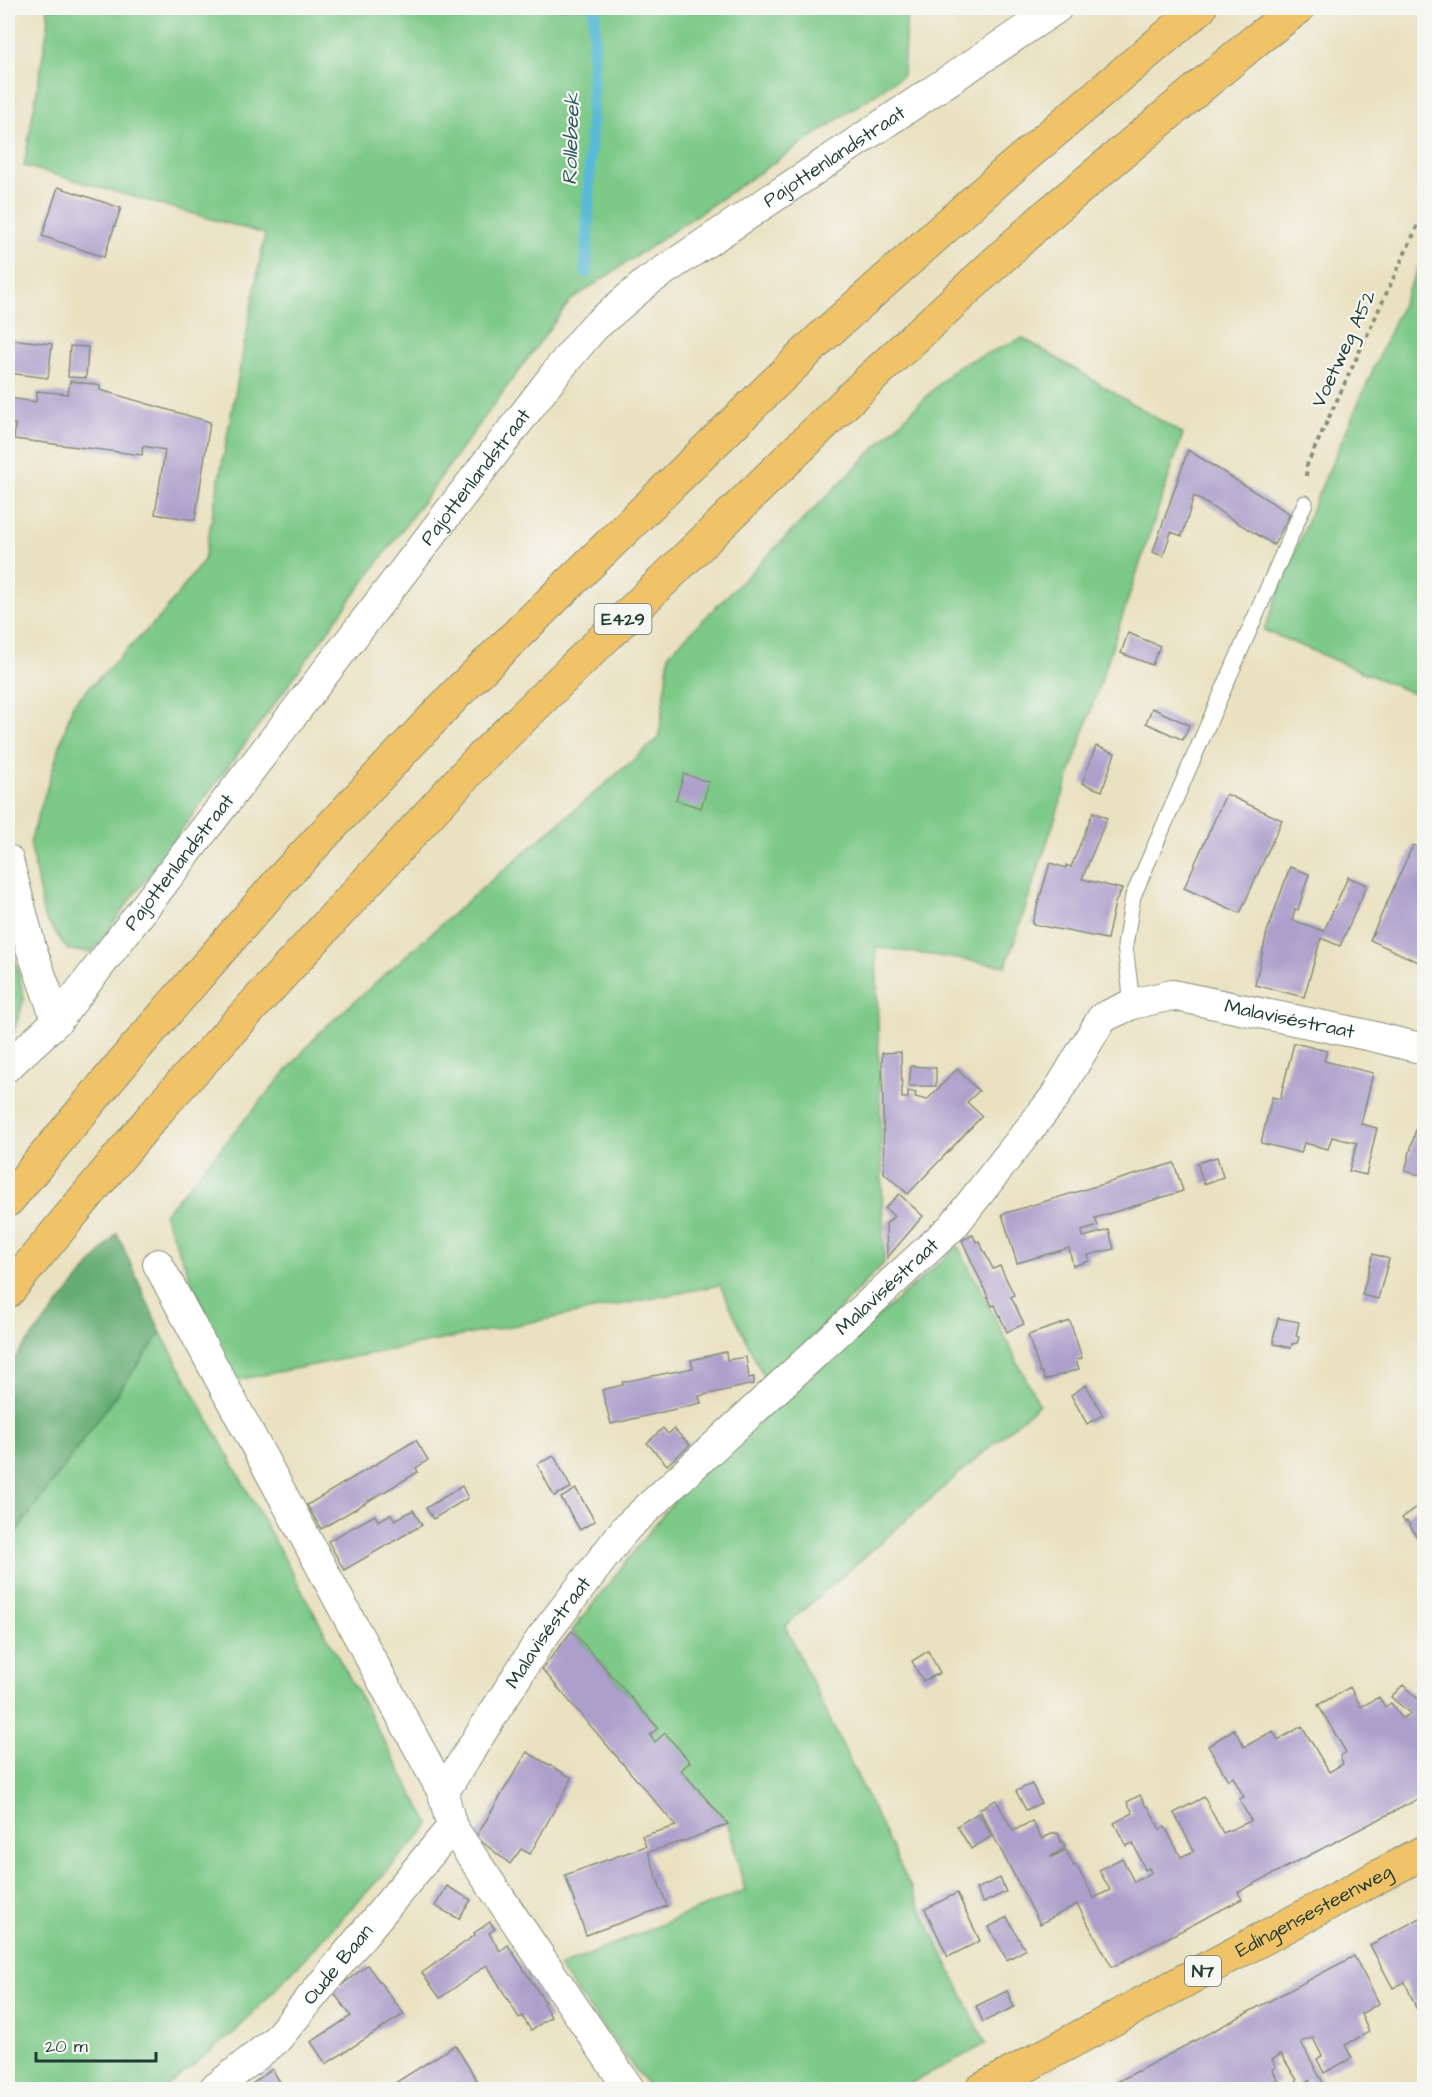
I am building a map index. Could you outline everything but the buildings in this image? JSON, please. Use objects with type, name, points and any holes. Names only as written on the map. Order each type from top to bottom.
[{"type":"main road","points":[[8,1200],[125,1060],[280,881],[466,684],[822,337],[1009,170],[1200,8]]},
{"type":"main road","name":"E429","points":[[8,1291],[163,1104],[476,763],[870,379],[1036,225],[1256,40],[1298,8]]},
{"type":"main road","name":"Edingensesteenweg","points":[[981,2090],[1425,1852]]},
{"type":"street","name":"Pajottenlandstraat","points":[[8,1066],[57,1021],[593,327],[647,282],[1057,8]]},
{"type":"street","points":[[8,860],[31,948],[57,1021]]},
{"type":"street","name":"Malaviséstraat","points":[[443,1793],[540,1640],[626,1528],[953,1226],[1054,1098],[1102,1018],[1132,1004],[1172,995],[1425,1049]]},
{"type":"street","points":[[158,1264],[443,1793],[452,1827],[630,2090]]},
{"type":"street","name":"Oude Baan","points":[[213,2090],[276,2040],[452,1827]]},
{"type":"lane","points":[[1132,1004],[1125,946],[1132,896],[1305,503]]},
{"type":"path","name":"Voetweg A52","points":[[1305,503],[1307,465],[1425,212]]},
{"type":"green space","points":[[47,8],[907,8],[903,75],[570,301],[92,952],[68,950],[44,917],[30,842],[73,704],[162,615],[204,560],[265,234],[24,166],[49,20]]},
{"type":"green space","points":[[1424,254],[1424,698],[1264,630],[1317,497]]},
{"type":"green space","points":[[1023,338],[1183,434],[1006,966],[876,947],[884,1263],[767,1384],[720,1285],[232,1381],[164,1214],[320,1032],[472,897],[659,738],[669,654],[956,367]]},
{"type":"green space","points":[[8,923],[24,999],[12,1037],[8,1042]]},
{"type":"green space","points":[[117,1233],[161,1333],[8,1543],[8,1366]]},
{"type":"green space","points":[[958,1246],[1039,1404],[785,1626],[986,2044],[900,2089],[650,2089],[558,1967],[745,1890],[728,1824],[650,1735],[658,1728],[572,1631],[682,1490]]},
{"type":"green space","points":[[161,1333],[430,1825],[237,2030],[164,2089],[8,2090],[8,1543]]},
{"type":"waterway","name":"Rollebeek","points":[[586,272],[595,8]]}]
